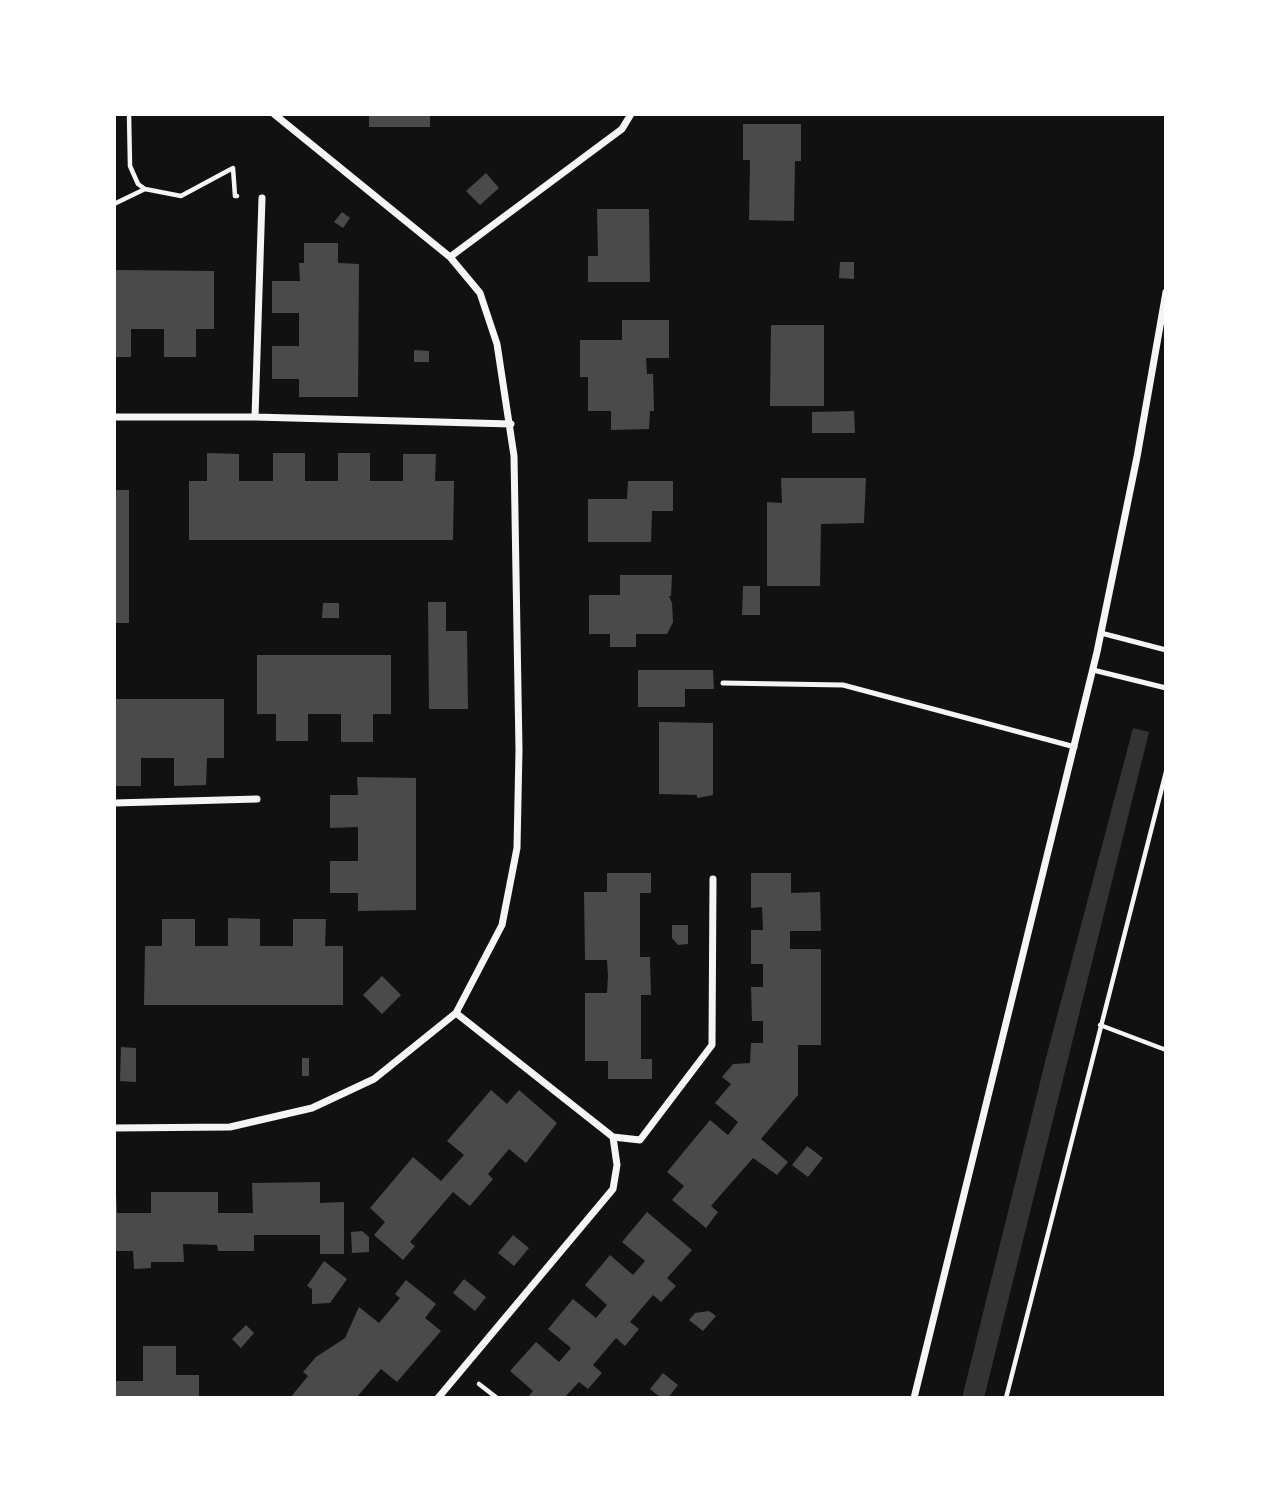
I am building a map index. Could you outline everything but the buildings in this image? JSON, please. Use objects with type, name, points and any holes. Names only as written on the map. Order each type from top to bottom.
[{"type":"street","points":[[114,1128],[230,1126],[312,1108],[374,1079],[456,1013],[502,925],[517,848],[519,737],[514,456],[497,344],[480,293],[450,257],[285,117],[274,114]]},
{"type":"street","points":[[450,257],[622,129],[631,114]]},
{"type":"street","points":[[255,417],[262,198]]},
{"type":"street","points":[[914,1398],[1093,670],[1137,457],[1166,292]]},
{"type":"street","points":[[114,417],[255,417],[511,424]]},
{"type":"street","points":[[114,803],[257,799]]},
{"type":"street","points":[[456,1013],[613,1137],[640,1140],[712,1045],[713,879]]},
{"type":"street","points":[[438,1398],[613,1189],[617,1165],[613,1137]]},
{"type":"lane","points":[[1101,633],[1166,650]]},
{"type":"lane","points":[[1093,670],[1166,688]]},
{"type":"lane","points":[[723,683],[844,684],[1075,747]]},
{"type":"path","points":[[129,114],[130,166],[138,184],[145,189],[181,196],[233,168],[235,196],[262,198]]},
{"type":"path","points":[[114,204],[145,189]]},
{"type":"path","points":[[1006,1398],[1166,772]]},
{"type":"path","points":[[1100,1025],[1166,1050]]},
{"type":"shaded area","points":[[1133,728],[1149,732],[984,1398],[962,1398],[1046,1058]]}]
